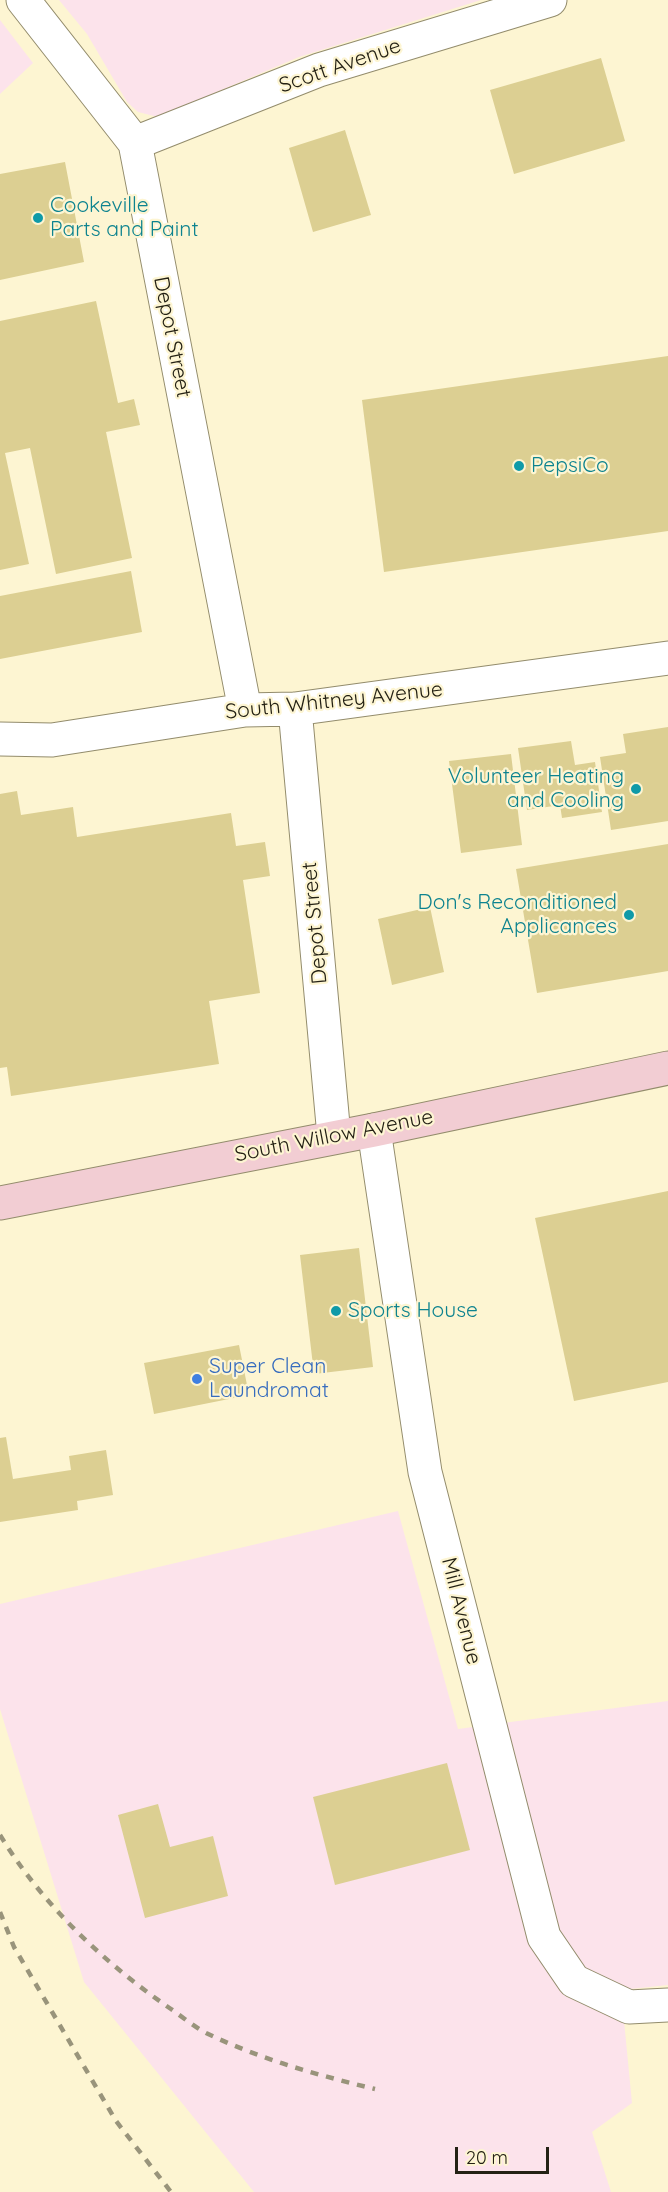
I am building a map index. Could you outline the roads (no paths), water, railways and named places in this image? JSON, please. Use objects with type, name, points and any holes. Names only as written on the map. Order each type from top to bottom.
[{"type":"main road","name":"South Willow Avenue","points":[[0,1203],[374,1130],[668,1068]]},
{"type":"street","name":"Depot Street","points":[[23,0],[135,143],[245,710]]},
{"type":"street","name":"Scott Avenue","points":[[135,143],[320,70],[550,0]]},
{"type":"street","name":"South Whitney Avenue","points":[[0,739],[52,740],[245,710],[296,709],[668,658]]},
{"type":"street","name":"Depot Street","points":[[296,709],[334,1136]]},
{"type":"street","name":"Mill Avenue","points":[[374,1130],[425,1473],[544,1936],[574,1981],[629,2007],[668,2005]]},
{"type":"railway","points":[[0,1835],[35,1885],[75,1930],[120,1970],[196,2027],[226,2042],[268,2058],[375,2089]]},
{"type":"railway","points":[[0,1912],[14,1947],[116,2121],[171,2192]]},
{"type":"place","name":"Cookeville Parts and Paint","points":[[38,218]]},
{"type":"place","name":"PepsiCo","points":[[519,466]]},
{"type":"place","name":"Volunteer Heating and Cooling","points":[[636,789]]},
{"type":"place","name":"Don's Reconditioned Applicances","points":[[629,915]]},
{"type":"place","name":"Sports House","points":[[336,1311]]},
{"type":"place","name":"Super Clean Laundromat","points":[[197,1379]]}]
